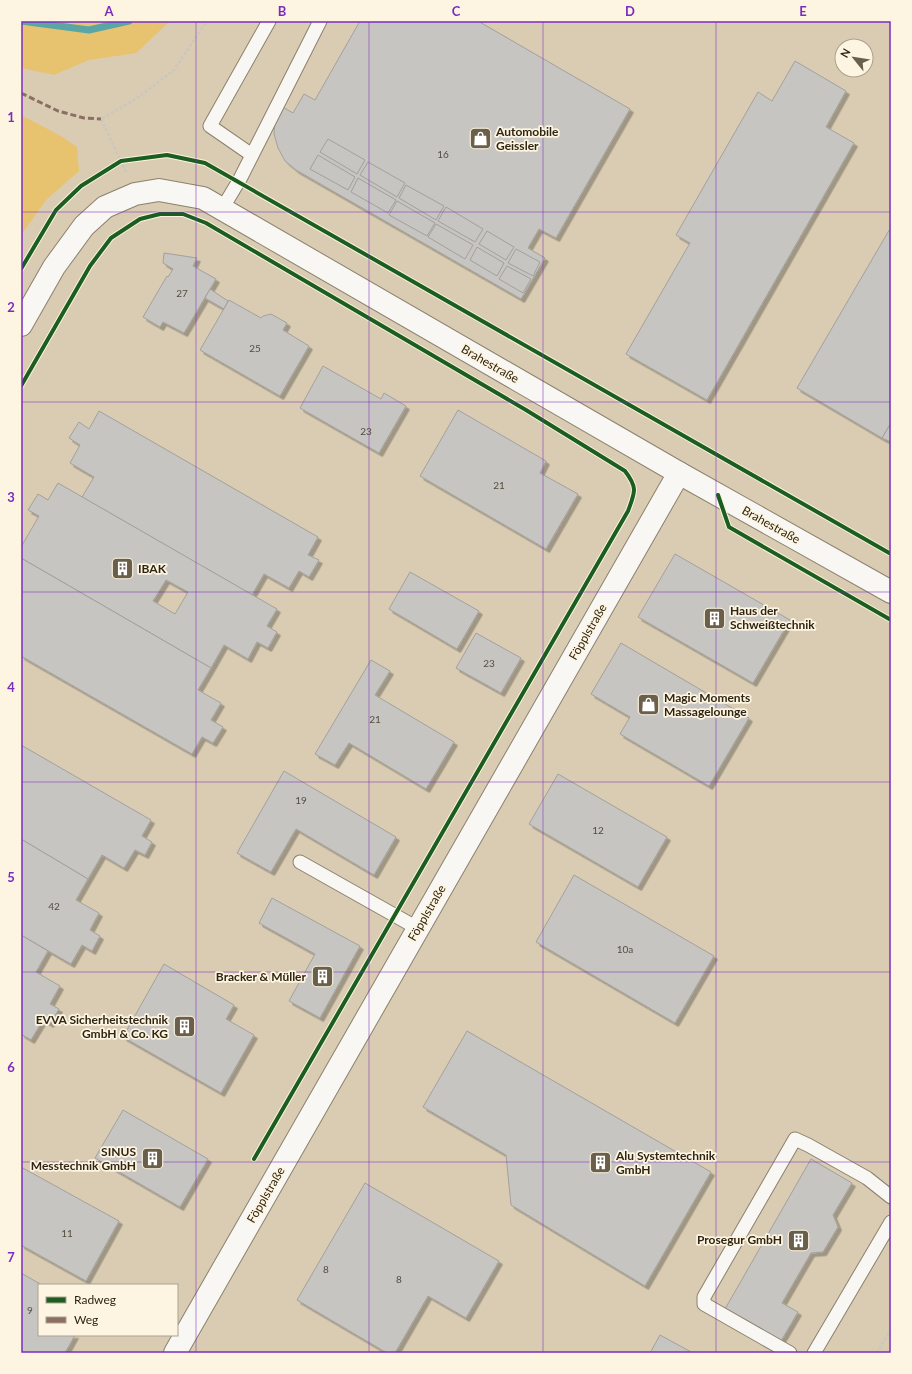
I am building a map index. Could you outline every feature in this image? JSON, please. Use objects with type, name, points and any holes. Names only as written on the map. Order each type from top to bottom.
[{"type":"street","name":"Brahestraße","points":[[21,325],[54,268],[84,226],[105,207],[135,194],[159,190],[203,198],[679,474],[891,592]]},
{"type":"street","name":"Föpplstraße","points":[[175,1353],[679,474]]},
{"type":"lane","points":[[252,156],[210,126],[269,21]]},
{"type":"lane","points":[[222,209],[252,156],[320,21]]},
{"type":"lane","points":[[300,862],[419,928]]},
{"type":"lane","points":[[790,1353],[704,1304],[704,1297],[794,1140],[808,1145],[868,1178],[891,1197]]},
{"type":"lane","points":[[814,1353],[891,1222]]},
{"type":"path","points":[[135,194],[101,119],[136,99],[174,70],[207,21]]},
{"type":"path","points":[[877,1353],[891,1329]]},
{"type":"shaded area","points":[[21,21],[170,21],[136,53],[89,60],[54,75],[21,68]]},
{"type":"shaded area","points":[[21,115],[61,136],[77,147],[79,171],[46,200],[21,235]]},
{"type":"building","points":[[360,21],[478,21],[630,109],[556,238],[539,229],[528,248],[545,258],[521,299],[296,170],[285,161],[278,148],[274,134],[275,120],[281,106],[293,113],[304,94],[315,100]]},
{"type":"building","points":[[795,61],[846,91],[826,127],[854,143],[707,400],[626,354],[690,243],[676,235],[758,92],[772,101]]},
{"type":"building","points":[[328,139],[365,160],[357,174],[320,152]]},
{"type":"building","points":[[318,155],[355,177],[348,190],[310,169]]},
{"type":"building","points":[[368,162],[405,183],[397,197],[360,175]]},
{"type":"building","points":[[358,178],[396,200],[388,213],[351,192]]},
{"type":"building","points":[[406,185],[444,206],[436,220],[399,198]]},
{"type":"building","points":[[397,201],[435,223],[427,236],[389,215]]},
{"type":"building","points":[[446,207],[483,229],[475,242],[438,221]]},
{"type":"building","points":[[436,224],[473,245],[465,259],[428,237]]},
{"type":"building","points":[[891,227],[891,423],[882,438],[797,388]]},
{"type":"building","points":[[487,231],[514,247],[506,260],[479,244]]},
{"type":"building","points":[[477,247],[504,263],[497,276],[470,260]]},
{"type":"building","points":[[516,249],[540,262],[533,276],[508,263]]},
{"type":"building","points":[[164,253],[197,258],[193,266],[216,279],[184,333],[163,322],[160,327],[143,317],[167,276],[168,277],[173,269],[163,263]]},
{"type":"building","points":[[507,266],[531,279],[523,293],[499,279]]},
{"type":"building","points":[[210,289],[228,301],[224,309],[205,298]]},
{"type":"building","points":[[229,300],[261,318],[271,314],[287,323],[283,330],[309,346],[280,396],[200,350]]},
{"type":"building","points":[[323,366],[381,399],[384,393],[406,406],[379,453],[300,408]]},
{"type":"building","points":[[458,410],[546,461],[540,473],[578,494],[546,549],[420,476]]},
{"type":"building","points":[[99,411],[318,537],[308,555],[319,560],[309,577],[299,571],[289,588],[264,574],[252,595],[82,497],[94,477],[70,463],[80,445],[69,438],[79,422],[89,429]]},
{"type":"building","points":[[891,423],[891,442],[882,438]]},
{"type":"building","name":"IBAK","points":[[58,483],[277,609],[267,626],[277,632],[268,648],[257,642],[248,659],[224,645],[211,668],[21,558],[21,547],[39,516],[28,510],[38,494],[48,500]],"holes":[[[166,580],[188,592],[175,614],[153,601]]]},
{"type":"building","name":"Haus der Schweißtechnik","points":[[675,554],[790,620],[753,683],[638,617]]},
{"type":"building","points":[[21,558],[211,668],[198,690],[221,703],[211,720],[223,727],[213,743],[202,737],[192,754],[21,656]]},
{"type":"building","points":[[410,572],[479,611],[457,649],[389,609]]},
{"type":"building","points":[[476,633],[521,658],[501,693],[456,668]]},
{"type":"building","points":[[621,643],[749,718],[709,786],[620,734],[630,717],[591,694]]},
{"type":"building","points":[[371,660],[390,671],[375,695],[454,742],[426,789],[349,743],[335,765],[315,754]]},
{"type":"building","points":[[21,745],[151,820],[142,836],[152,842],[145,855],[135,850],[124,868],[102,855],[88,879],[21,839]]},
{"type":"building","points":[[284,771],[396,837],[374,875],[296,829],[271,872],[237,853]]},
{"type":"building","points":[[558,774],[667,837],[638,887],[529,824]]},
{"type":"building","points":[[21,839],[88,879],[76,900],[99,913],[90,930],[100,936],[92,951],[82,945],[71,964],[21,935]]},
{"type":"building","points":[[574,875],[714,956],[675,1023],[536,942]]},
{"type":"building","name":"Bracker & Müller","points":[[272,898],[360,946],[320,1018],[289,1001],[315,954],[259,923]]},
{"type":"building","points":[[21,935],[48,951],[36,972],[60,986],[50,1004],[59,1009],[50,1024],[43,1020],[31,1040],[21,1034]]},
{"type":"building","name":"EVVA Sicherheitstechnik GmbH & Co. KG","points":[[164,964],[234,1005],[226,1019],[254,1035],[221,1093],[123,1037]]},
{"type":"building","name":"Alu Systemtechnik GmbH","points":[[467,1031],[711,1172],[645,1286],[511,1205],[506,1155],[423,1107]]},
{"type":"building","name":"SINUS Messtechnik GmbH","points":[[123,1110],[208,1159],[180,1207],[95,1158]]},
{"type":"building","name":"Prosegur GmbH","points":[[811,1159],[852,1183],[833,1215],[838,1227],[823,1252],[811,1253],[782,1303],[798,1312],[781,1341],[725,1309]]},
{"type":"building","points":[[21,1167],[119,1221],[86,1281],[21,1245]]},
{"type":"building","points":[[365,1183],[499,1261],[466,1318],[428,1296],[395,1353],[387,1353],[297,1300]]},
{"type":"building","points":[[21,1273],[40,1284],[38,1284],[38,1336],[74,1336],[65,1353],[21,1353]]},
{"type":"building","points":[[660,1335],[693,1353],[650,1353]]},
{"type":"waterway","points":[[21,21],[89,30],[129,21]]},
{"type":"marked path","points":[[21,93],[58,111],[84,118],[101,119]]},
{"type":"cycle path","points":[[21,269],[56,210],[81,186],[121,161],[167,155],[205,163],[891,554]]},
{"type":"cycle path","points":[[21,386],[90,266],[111,238],[140,219],[160,214],[183,214],[206,223],[526,410],[625,471],[634,486],[634,494],[628,511],[254,1159]]},
{"type":"cycle path","points":[[718,495],[729,527],[891,620]]},
{"type":"place","name":"Automobile Geissler","points":[[481,139]]},
{"type":"place","name":"IBAK","points":[[123,569]]},
{"type":"place","name":"Haus der Schweißtechnik","points":[[714,618]]},
{"type":"place","name":"Magic Moments Massagelounge","points":[[648,705]]},
{"type":"place","name":"Bracker & Müller","points":[[322,977]]},
{"type":"place","name":"EVVA Sicherheitstechnik GmbH & Co. KG","points":[[184,1027]]},
{"type":"place","name":"SINUS Messtechnik GmbH","points":[[152,1159]]},
{"type":"place","name":"Alu Systemtechnik GmbH","points":[[601,1163]]},
{"type":"place","name":"Prosegur GmbH","points":[[798,1240]]}]
